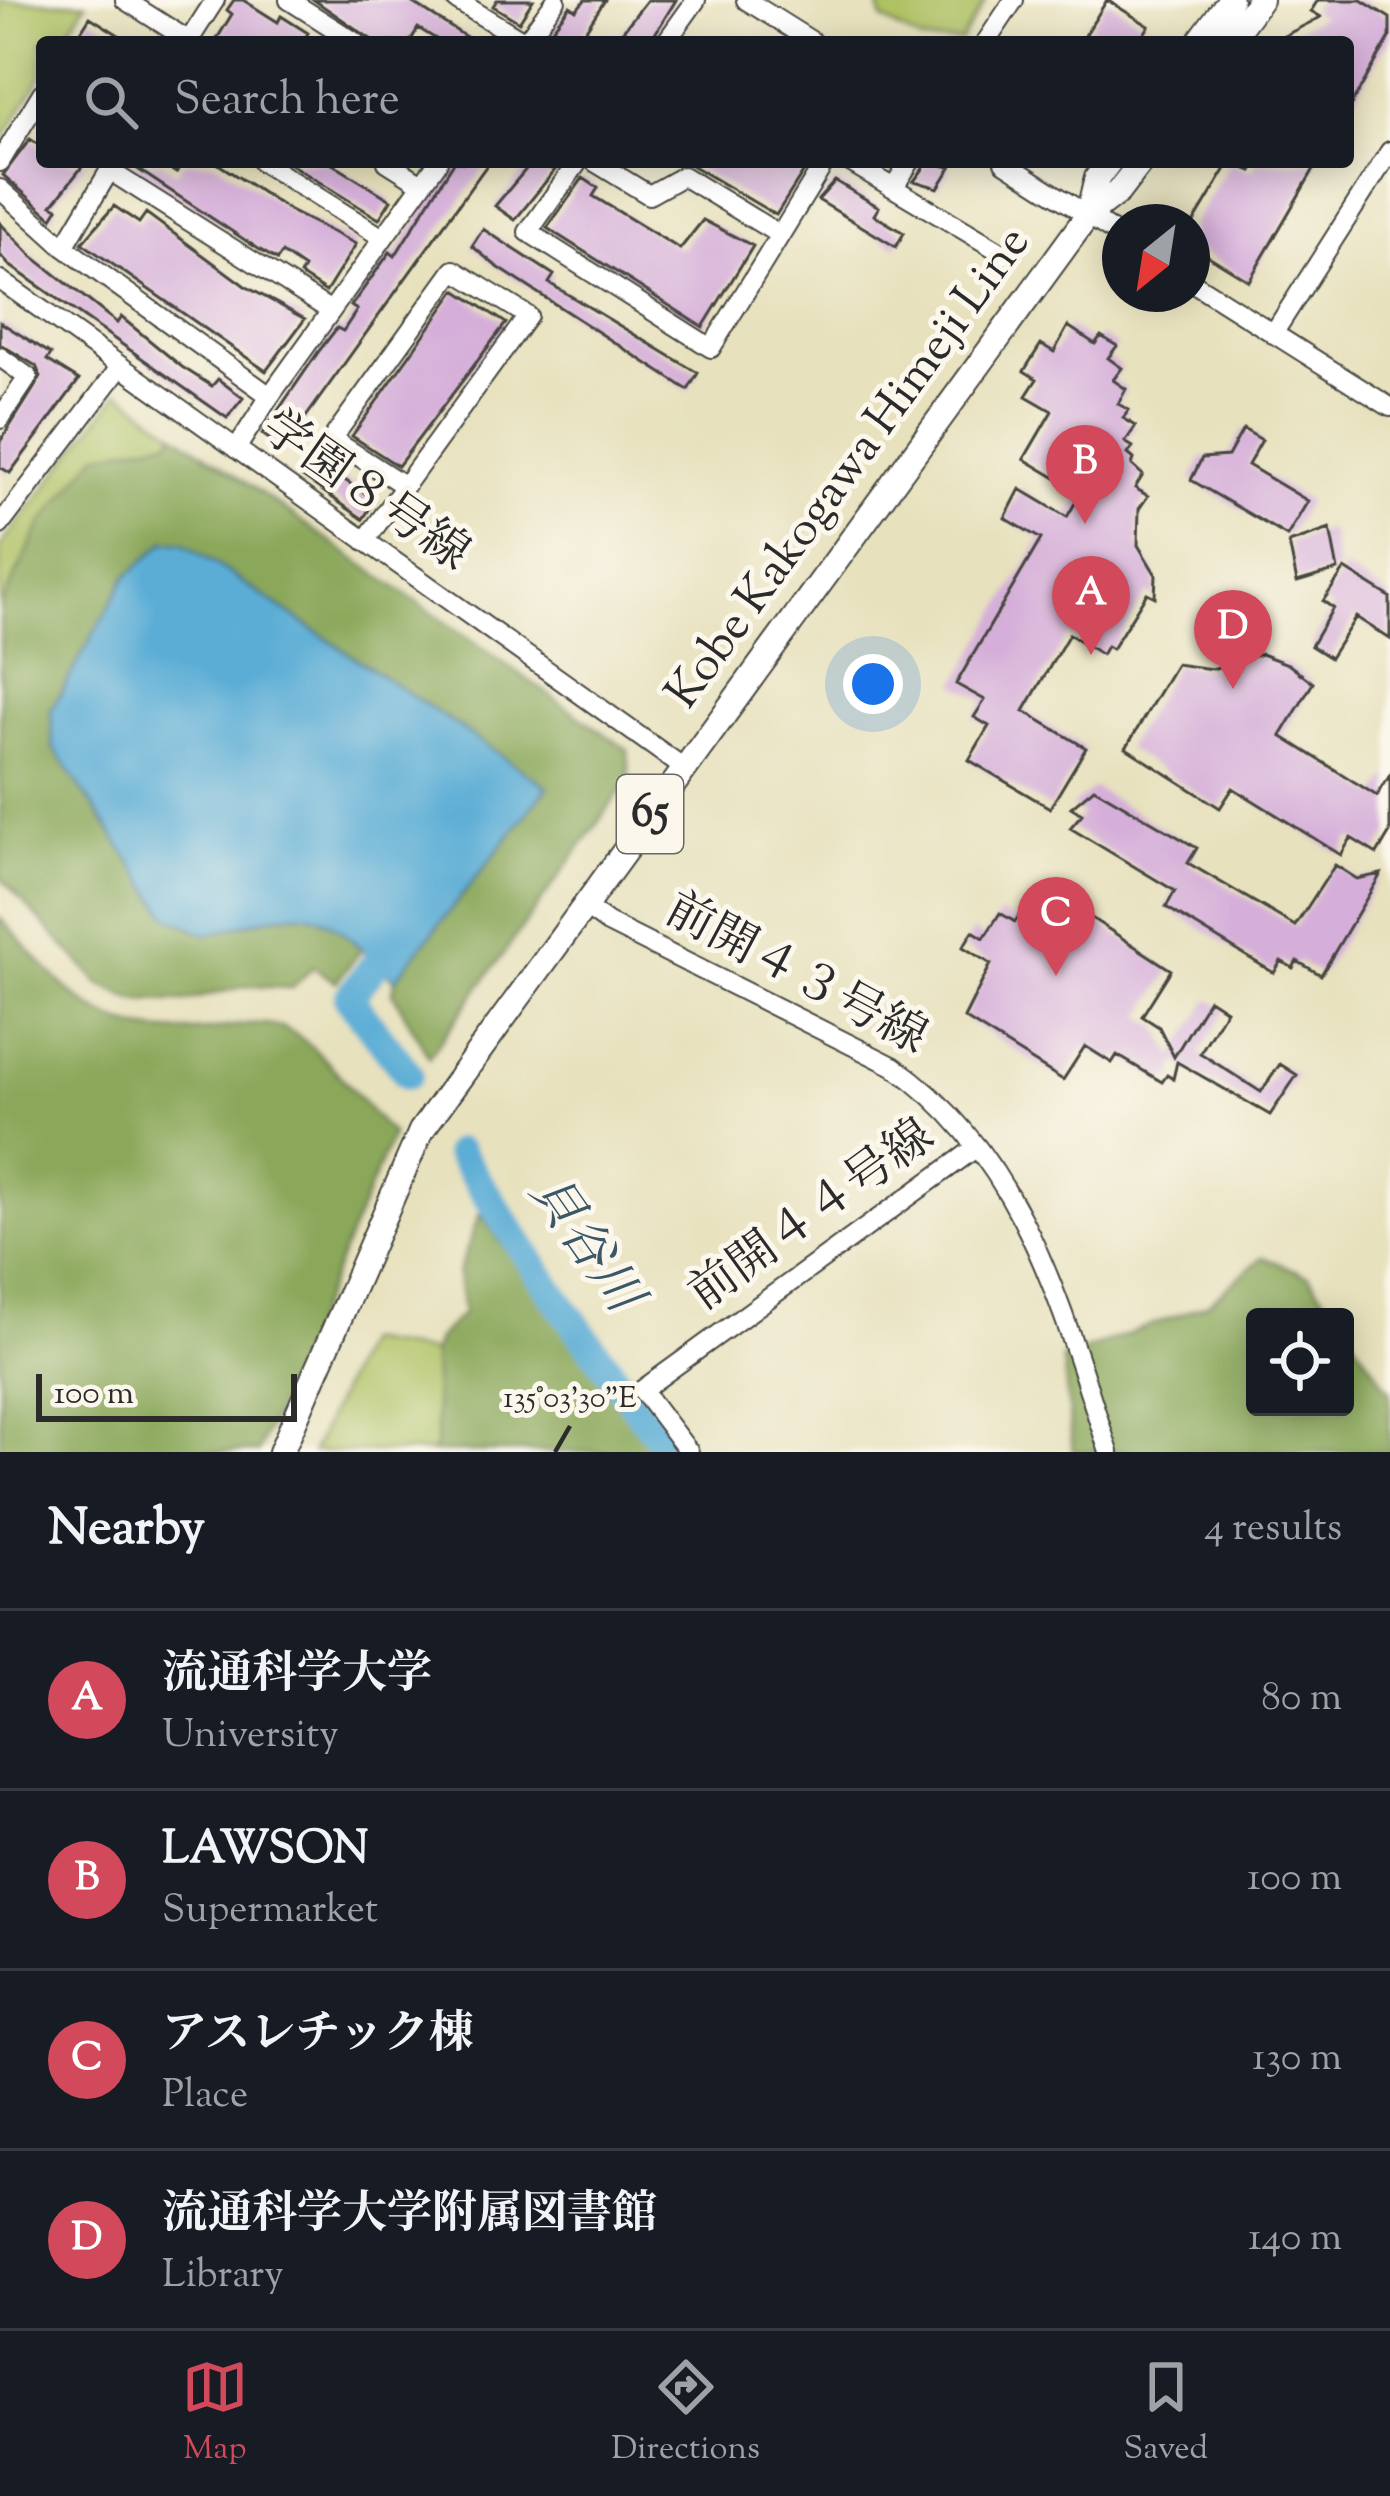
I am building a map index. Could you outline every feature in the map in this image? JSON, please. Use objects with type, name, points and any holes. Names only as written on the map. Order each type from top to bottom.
[{"type":"main road","points":[[1204,36],[1231,0]]},
{"type":"main road","points":[[1233,36],[1260,0]]},
{"type":"main road","name":"Kobe Kakogawa Himeji Line","points":[[1088,215],[1097,178],[1104,168]]},
{"type":"main road","name":"Kobe Kakogawa Himeji Line","points":[[281,1452],[421,1130],[1088,215],[1118,193],[1137,168]]},
{"type":"street","points":[[125,0],[180,36]]},
{"type":"street","points":[[193,36],[215,0]]},
{"type":"street","points":[[289,0],[346,36]]},
{"type":"street","points":[[456,0],[515,36]]},
{"type":"street","points":[[529,36],[556,0]]},
{"type":"street","points":[[670,36],[696,0]]},
{"type":"street","points":[[746,0],[803,36]]},
{"type":"street","points":[[990,36],[1014,0]]},
{"type":"street","points":[[0,162],[36,103]]},
{"type":"street","points":[[1274,334],[1390,151]]},
{"type":"street","points":[[64,247],[112,168]]},
{"type":"street","points":[[116,168],[331,310]]},
{"type":"street","points":[[272,168],[383,238]]},
{"type":"street","points":[[397,168],[422,184]]},
{"type":"street","points":[[236,449],[434,168]]},
{"type":"street","points":[[574,168],[528,232],[711,348],[821,168]]},
{"type":"street","points":[[605,168],[649,195],[683,176],[780,235]]},
{"type":"street","points":[[861,168],[981,249],[1006,255]]},
{"type":"street","points":[[894,187],[906,168]]},
{"type":"street","points":[[1014,168],[1102,224]]},
{"type":"street","points":[[0,189],[64,247],[270,395]]},
{"type":"street","points":[[365,541],[405,486],[528,316],[454,270],[332,439],[405,486]]},
{"type":"street","name":"学園８号線","points":[[0,280],[685,768]]},
{"type":"street","points":[[1210,293],[1390,407]]},
{"type":"street","points":[[0,357],[28,377],[0,418]]},
{"type":"street","points":[[0,525],[121,366]]},
{"type":"street","points":[[0,482],[21,494]]},
{"type":"street","name":"前開４３号線","points":[[584,905],[608,923],[893,1066],[930,1092],[977,1147],[1043,1256],[1109,1452]]},
{"type":"street","name":"前開４４号線","points":[[688,1452],[642,1390],[977,1147]]},
{"type":"green space","points":[[0,0],[86,3],[66,36],[36,36],[36,85],[0,144]]},
{"type":"green space","points":[[878,0],[986,0],[965,36],[912,36],[882,19]]},
{"type":"green space","points":[[119,392],[175,433],[170,440],[98,454],[0,607],[0,547]]},
{"type":"green space","points":[[175,433],[628,750],[630,778],[429,1057],[393,993],[395,980],[548,787],[184,543],[166,541],[126,577],[51,710],[53,747],[207,935],[272,915],[306,914],[341,931],[362,949],[336,982],[313,967],[292,988],[246,986],[186,1001],[133,1000],[100,984],[0,877],[0,607],[42,523],[98,454],[169,440]]},
{"type":"green space","points":[[0,918],[66,988],[111,1018],[169,1031],[258,1023],[288,1030],[328,1063],[392,1135],[258,1452],[0,1452]]},
{"type":"green space","points":[[480,1213],[654,1452],[432,1452],[437,1443],[433,1352],[437,1339],[463,1313],[458,1274]]},
{"type":"green space","points":[[1263,1257],[1309,1276],[1332,1308],[1246,1308],[1246,1416],[1354,1416],[1354,1340],[1390,1391],[1390,1452],[1073,1452],[1063,1359],[1207,1304]]},
{"type":"green space","points":[[363,1341],[433,1352],[437,1444],[432,1452],[312,1452]]},
{"type":"water","points":[[166,541],[184,543],[548,787],[395,980],[345,934],[311,915],[272,917],[207,935],[168,916],[53,747],[51,710],[126,577]]},
{"type":"building","points":[[234,0],[243,0],[278,22],[281,16],[308,33],[219,36],[232,14],[227,10]]},
{"type":"building","points":[[314,0],[408,0],[465,36],[431,36],[418,28],[413,36],[366,36]]},
{"type":"building","points":[[497,0],[533,0],[519,22],[493,6]]},
{"type":"building","points":[[585,0],[605,0],[582,36],[547,36],[570,6],[576,10]]},
{"type":"building","points":[[647,0],[676,0],[654,36],[619,36]]},
{"type":"building","points":[[1107,0],[1149,26],[1143,36],[1085,36]]},
{"type":"building","points":[[1318,0],[1361,0],[1390,18],[1390,37],[1354,100],[1354,36],[1284,36],[1321,17],[1311,11]]},
{"type":"building","points":[[90,17],[120,36],[85,36],[80,33]]},
{"type":"building","points":[[30,139],[36,143],[36,168],[81,168],[52,205],[58,208],[52,218],[3,175]]},
{"type":"building","points":[[136,168],[168,168],[176,173],[179,168],[224,168],[292,212],[356,244],[326,292],[300,275],[304,268],[282,253],[277,260]]},
{"type":"building","points":[[297,168],[339,168],[391,200],[379,219]]},
{"type":"building","points":[[450,168],[485,168],[283,449],[262,434],[337,328],[343,331],[357,310],[351,306],[390,252],[395,256]]},
{"type":"building","points":[[527,168],[555,170],[515,220],[495,206]]},
{"type":"building","points":[[696,168],[799,168],[804,171],[776,215]]},
{"type":"building","points":[[924,168],[950,168],[938,188],[914,181]]},
{"type":"building","points":[[1226,168],[1315,168],[1249,281],[1210,257],[1210,204],[1205,204]]},
{"type":"building","points":[[583,178],[598,188],[593,196],[680,249],[703,220],[753,246],[703,327],[547,228]]},
{"type":"building","points":[[835,181],[879,207],[874,215],[904,233],[896,247],[818,200]]},
{"type":"building","points":[[114,206],[139,223],[146,213],[245,286],[305,319],[266,371],[82,243]]},
{"type":"building","points":[[0,223],[32,256],[117,323],[121,317],[182,367],[212,386],[218,379],[243,398],[227,418],[9,265],[0,255]]},
{"type":"building","points":[[483,229],[554,275],[549,283],[698,373],[688,390],[496,266],[472,246]]},
{"type":"building","points":[[456,290],[506,323],[398,466],[352,436]]},
{"type":"building","points":[[0,322],[51,354],[47,360],[79,380],[10,473],[0,467],[0,442],[41,377],[36,366],[0,344]]},
{"type":"building","points":[[1068,326],[1095,344],[1101,336],[1117,346],[1108,358],[1122,368],[1113,380],[1126,389],[1118,404],[1129,410],[1123,418],[1136,426],[1125,442],[1133,447],[1128,454],[1134,459],[1132,465],[1143,475],[1135,488],[1148,496],[1139,509],[1138,545],[1156,575],[1155,597],[1147,593],[1112,649],[1107,646],[1102,655],[1069,634],[1024,711],[1086,748],[1050,808],[969,760],[989,726],[974,717],[985,700],[956,684],[1041,539],[1005,518],[1020,489],[1067,517],[1081,493],[1024,459],[1052,411],[1026,396],[1037,379],[1024,371],[1041,344],[1054,352]]},
{"type":"building","points":[[1243,429],[1262,440],[1248,465],[1308,501],[1287,536],[1191,480],[1202,458],[1228,456]]},
{"type":"building","points":[[311,458],[375,500],[363,519],[300,475]]},
{"type":"building","points":[[1330,529],[1338,570],[1297,582],[1289,543]]},
{"type":"building","points":[[1345,569],[1390,597],[1390,639],[1356,617],[1330,658],[1311,646],[1333,608],[1323,601]]},
{"type":"building","points":[[1261,654],[1288,664],[1313,683],[1281,736],[1377,796],[1390,775],[1390,832],[1377,854],[1351,838],[1341,855],[1233,788],[1220,808],[1126,748],[1176,664],[1212,669]]},
{"type":"building","points":[[1094,788],[1197,848],[1188,863],[1295,926],[1335,865],[1357,879],[1381,874],[1321,975],[1297,961],[1293,968],[1281,961],[1274,973],[1166,907],[1175,891],[1070,828],[1082,814],[1071,807]]},
{"type":"building","points":[[1047,889],[1171,970],[1142,1016],[1159,1027],[1174,1057],[1209,999],[1226,1010],[1200,1053],[1261,1092],[1280,1064],[1297,1075],[1270,1115],[1177,1062],[1173,1079],[1167,1075],[1162,1082],[1117,1055],[1112,1063],[1085,1046],[1063,1080],[964,1018],[991,964],[963,947],[973,931],[984,938],[1000,913],[1015,922],[1027,903],[1035,908]]},
{"type":"waterway","name":"貝谷川","points":[[376,963],[349,998],[408,1074]]},
{"type":"waterway","name":"貝谷川","points":[[459,1153],[555,1297],[670,1452]]},
{"type":"place","name":"LAWSON","points":[[1085,524]]},
{"type":"place","name":"流通科学大学","points":[[1091,655]]},
{"type":"place","name":"流通科学大学附属図書館","points":[[1233,689]]},
{"type":"place","name":"アスレチック棟","points":[[1056,976]]}]
